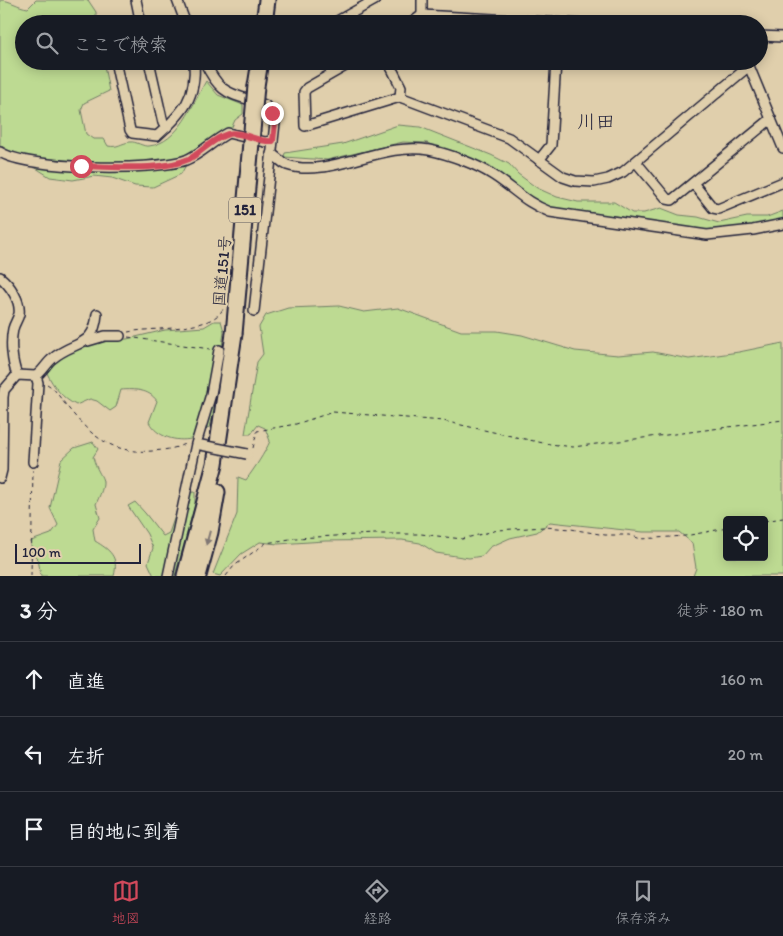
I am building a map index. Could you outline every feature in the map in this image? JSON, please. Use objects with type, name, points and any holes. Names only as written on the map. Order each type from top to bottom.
[{"type":"highway","points":[[265,15],[267,0]]},
{"type":"highway","name":"国道151号","points":[[198,576],[210,532],[230,412],[234,334],[259,70]]},
{"type":"highway","name":"国道151号","points":[[185,576],[215,464],[234,334]]},
{"type":"street","points":[[136,0],[139,15]]},
{"type":"street","points":[[177,0],[183,15]]},
{"type":"street","points":[[348,15],[374,0]]},
{"type":"street","points":[[422,0],[422,15]]},
{"type":"street","points":[[768,36],[783,37]]},
{"type":"street","points":[[116,70],[130,130],[132,133],[157,136],[189,101],[194,88],[194,70]]},
{"type":"street","points":[[151,70],[163,123],[167,127]]},
{"type":"street","points":[[209,70],[216,84],[223,90],[266,105],[275,123],[254,311]]},
{"type":"street","points":[[338,70],[307,88],[304,92],[305,126],[311,126],[400,97],[509,138],[563,177],[575,181],[594,182],[608,179],[636,162],[742,70]]},
{"type":"street","points":[[392,70],[401,87],[400,97]]},
{"type":"street","points":[[539,160],[551,144],[555,70]]},
{"type":"street","points":[[751,70],[783,148]]},
{"type":"street","points":[[636,162],[667,199],[672,200],[771,119]]},
{"type":"street","points":[[0,152],[12,158],[55,166],[155,166],[188,159],[228,133],[235,133],[265,142],[273,141]]},
{"type":"street","points":[[271,154],[287,165],[324,166],[384,151],[403,148],[424,150],[493,174],[529,203],[550,212],[707,235],[783,224]]},
{"type":"street","points":[[693,183],[713,208],[718,209],[783,182]]},
{"type":"street","points":[[0,277],[9,286],[18,306],[19,313],[13,327],[12,337],[17,375]]},
{"type":"street","points":[[88,341],[94,330],[96,314]]},
{"type":"street","points":[[33,462],[38,374],[51,360],[63,351],[105,336],[120,336]]},
{"type":"street","points":[[168,576],[194,444],[211,394],[220,350]]},
{"type":"street","points":[[0,478],[4,390],[17,375],[38,374]]},
{"type":"street","points":[[194,444],[247,454]]},
{"type":"path","points":[[120,336],[153,328],[199,325],[222,312],[225,306]]},
{"type":"path","points":[[120,336],[220,350]]},
{"type":"path","points":[[38,374],[83,426],[107,444],[123,449],[145,451],[168,450],[194,444]]},
{"type":"path","points":[[247,454],[252,454],[257,431],[296,424],[333,412],[443,421],[543,443],[573,447],[783,420]]},
{"type":"path","points":[[31,576],[33,462]]},
{"type":"path","points":[[768,520],[783,518]]},
{"type":"path","points":[[226,576],[234,566],[266,543],[296,538],[421,534],[462,539],[498,530],[544,527],[571,529],[605,535],[629,535],[641,539],[685,536],[723,529]]},
{"type":"green space","points":[[0,0],[28,8],[36,0],[88,0],[96,15],[15,15],[15,70],[105,70],[109,91],[84,103],[81,110],[86,134],[93,139],[104,139],[108,146],[135,142],[149,146],[169,138],[184,121],[206,81],[218,95],[243,105],[243,114],[235,120],[231,129],[187,158],[186,165],[181,174],[153,187],[135,186],[112,178],[94,176],[73,180],[50,177],[0,145]]},
{"type":"green space","points":[[398,125],[420,127],[491,155],[509,164],[518,174],[537,188],[557,197],[578,202],[614,202],[632,213],[644,213],[661,208],[679,215],[698,217],[719,223],[747,217],[767,217],[783,211],[783,220],[707,234],[615,216],[579,215],[545,205],[527,195],[489,165],[472,162],[427,143],[403,142],[327,160],[284,157],[285,153],[343,144]]},
{"type":"green space","points":[[339,306],[364,312],[398,308],[461,331],[497,331],[522,335],[575,351],[618,355],[653,352],[689,359],[783,343],[783,576],[693,576],[696,568],[692,543],[679,532],[643,532],[550,522],[537,532],[510,538],[490,547],[482,556],[469,558],[436,553],[420,543],[402,540],[278,544],[260,542],[241,554],[220,576],[213,574],[237,514],[238,477],[246,480],[270,441],[265,428],[258,425],[251,434],[245,434],[257,362],[263,354],[259,327],[266,315],[288,308]]},
{"type":"green space","points":[[214,321],[221,321],[224,331],[214,412],[210,427],[196,431],[191,439],[173,439],[162,435],[152,427],[149,422],[157,401],[146,392],[121,390],[116,407],[110,411],[97,401],[90,399],[76,405],[59,392],[47,373],[58,358],[98,340],[127,339],[165,330],[204,327]]},
{"type":"green space","points":[[93,442],[98,449],[93,457],[103,483],[96,504],[100,518],[93,529],[95,541],[109,551],[114,559],[114,576],[41,576],[38,559],[31,552],[31,541],[51,534],[58,525],[50,508],[61,460],[74,448]]},
{"type":"green space","points":[[195,492],[195,505],[175,576],[154,576],[148,563],[153,548],[147,534],[128,506],[135,502],[163,536],[169,533],[183,493]]},
{"type":"district","name":"川田","points":[[596,121]]},
{"type":"route","points":[[81,166],[155,166],[178,162],[200,153],[228,133],[235,133],[265,142],[273,141],[275,123],[272,113]]}]
